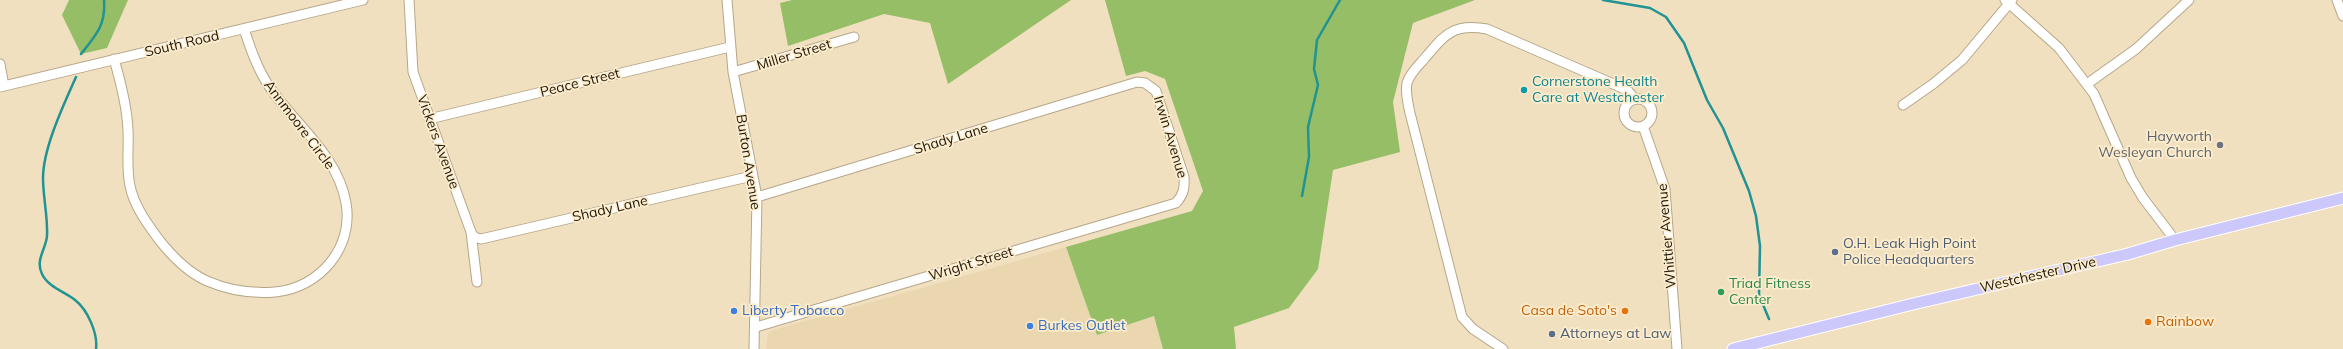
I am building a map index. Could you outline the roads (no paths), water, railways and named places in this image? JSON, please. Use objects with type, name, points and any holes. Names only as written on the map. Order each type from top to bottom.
[{"type":"main road","name":"Westchester Drive","points":[[1733,349],[1921,302],[2128,254],[2175,240],[2343,198]]},
{"type":"street","name":"South Road","points":[[2,87],[363,0]]},
{"type":"street","name":"Vickers Avenue","points":[[409,0],[413,72],[470,232],[477,282]]},
{"type":"street","name":"Burton Avenue","points":[[727,0],[733,72],[757,197],[756,327],[754,349]]},
{"type":"street","points":[[2087,84],[2136,49],[2189,0]]},
{"type":"street","points":[[2337,0],[2343,16]]},
{"type":"street","points":[[1903,105],[1933,84],[1962,60],[2009,1],[2059,48],[2094,94],[2131,178],[2143,198],[2175,240]]},
{"type":"street","points":[[1503,349],[1473,329],[1462,317],[1410,113],[1406,92],[1407,82],[1415,70],[1445,35],[1459,28],[1472,26],[1487,29],[1626,90],[1635,99],[1644,100],[1651,107],[1652,116],[1643,126],[1634,126],[1625,116],[1625,107],[1635,99]]},
{"type":"street","name":"Annmoore Circle","points":[[114,59],[122,87],[127,116],[130,187],[142,214],[160,240],[182,264],[206,281],[239,291],[275,292],[290,289],[318,275],[330,264],[345,240],[346,205],[342,186],[331,165],[317,144],[284,106],[260,73],[244,29]]},
{"type":"street","name":"Miller Street","points":[[733,72],[854,37]]},
{"type":"street","name":"Peace Street","points":[[429,119],[730,46]]},
{"type":"street","points":[[0,64],[2,87]]},
{"type":"street","name":"Shady Lane","points":[[757,197],[1136,82],[1145,82]]},
{"type":"street","name":"Irwin Avenue","points":[[1145,82],[1156,91],[1184,177],[1182,196]]},
{"type":"street","name":"Whittier Avenue","points":[[1643,126],[1666,189],[1677,349]]},
{"type":"street","name":"Shady Lane","points":[[470,232],[474,237],[481,239],[752,176]]},
{"type":"street","name":"Wright Street","points":[[756,327],[1163,207],[1176,203],[1182,196]]},
{"type":"waterway","points":[[81,54],[102,23],[104,0]]},
{"type":"waterway","points":[[1302,196],[1309,157],[1308,127],[1318,85],[1314,69],[1317,40],[1340,0]]},
{"type":"waterway","points":[[1603,0],[1650,8],[1666,17],[1684,43],[1707,100],[1723,128],[1749,191],[1756,216],[1760,246],[1759,295],[1769,319]]},
{"type":"waterway","points":[[76,77],[55,126],[46,153],[43,185],[47,236],[40,259],[40,269],[48,282],[80,304],[88,316],[94,330],[96,349]]},
{"type":"place","name":"Cornerstone Health Care at Westchester","points":[[1524,90]]},
{"type":"place","name":"Hayworth Wesleyan Church","points":[[2220,145]]},
{"type":"place","name":"O.H. Leak High Point Police Headquarters","points":[[1835,252]]},
{"type":"place","name":"Triad Fitness Center","points":[[1721,292]]},
{"type":"place","name":"Liberty Tobacco","points":[[734,311]]},
{"type":"place","name":"Casa de Soto's","points":[[1625,311]]},
{"type":"place","name":"Rainbow","points":[[2148,322]]},
{"type":"place","name":"Burkes Outlet","points":[[1030,326]]},
{"type":"place","name":"Attorneys at Law","points":[[1552,334]]}]
